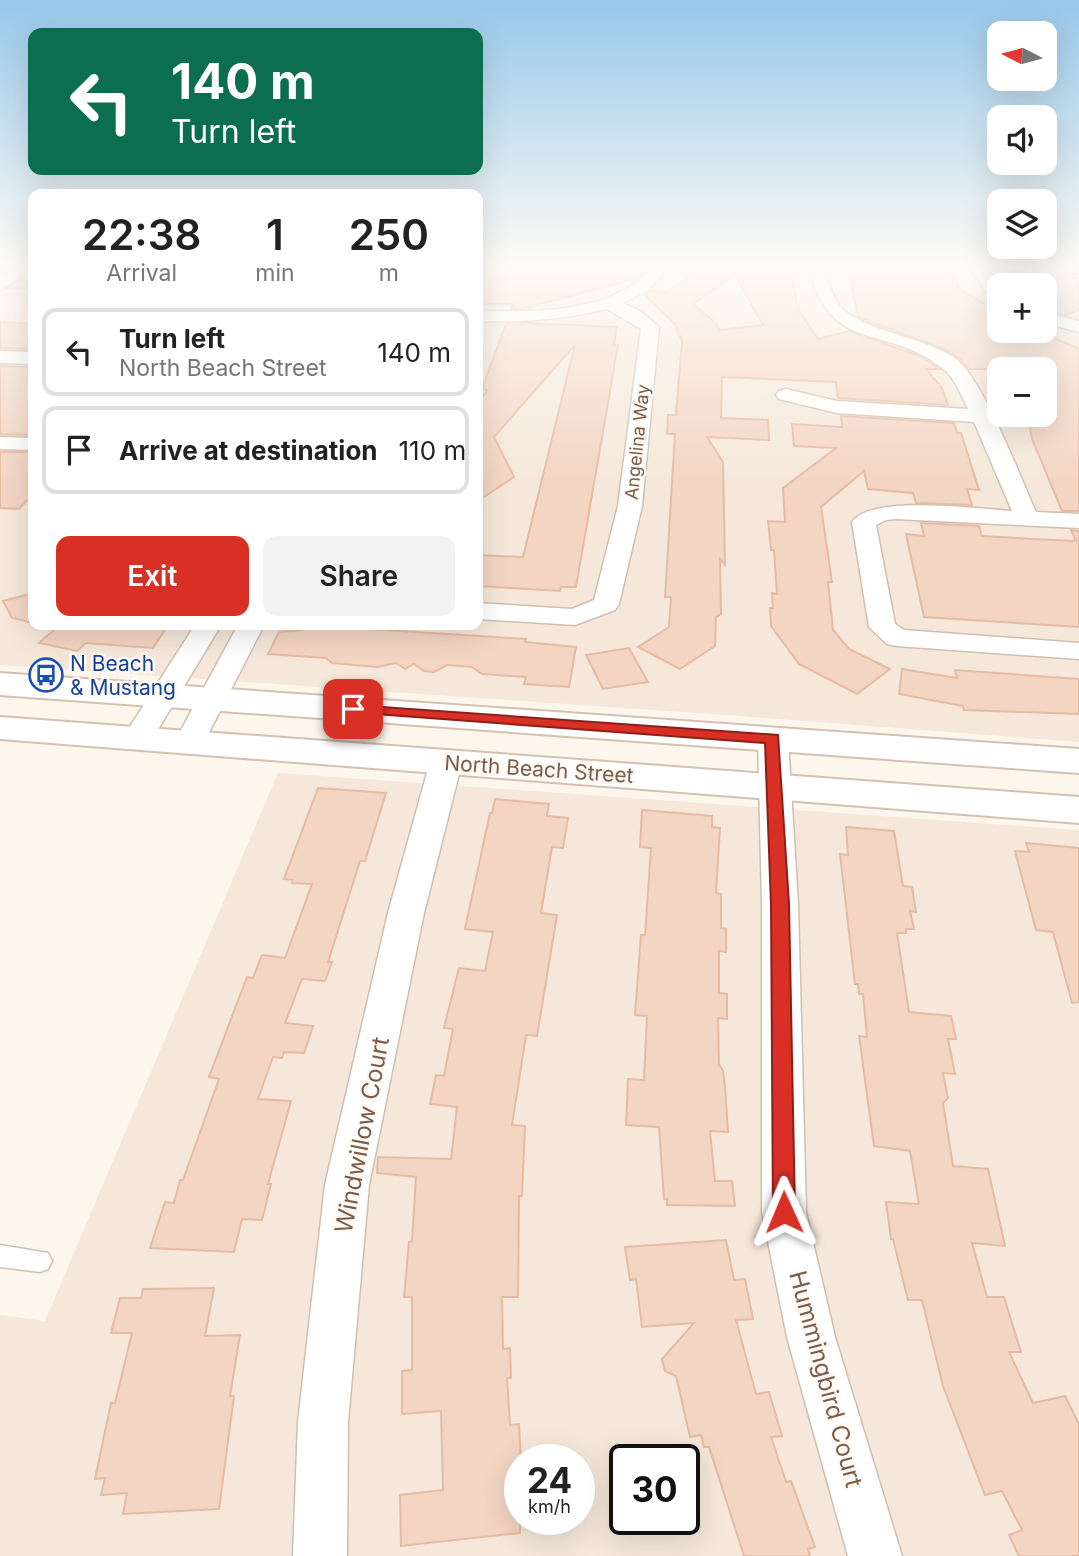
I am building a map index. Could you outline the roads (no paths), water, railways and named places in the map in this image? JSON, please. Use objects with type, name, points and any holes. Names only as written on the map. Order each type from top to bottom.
[{"type":"main road","points":[[0,684],[1079,761]]},
{"type":"main road","name":"North Beach Street","points":[[0,728],[1079,810]]},
{"type":"street","name":"Angelina Way","points":[[483,611],[575,617],[606,604],[630,506],[650,338]]},
{"type":"street","points":[[889,338],[925,351],[953,366],[981,415],[1027,519]]},
{"type":"street","points":[[0,357],[28,358]]},
{"type":"street","points":[[786,395],[836,407],[981,415]]},
{"type":"street","points":[[0,443],[28,444]]},
{"type":"street","points":[[1079,521],[897,512],[881,513],[864,522],[883,627],[897,638],[1079,651]]},
{"type":"street","points":[[137,739],[205,630]]},
{"type":"street","points":[[188,743],[248,630]]},
{"type":"street","name":"Hummingbird Court","points":[[773,738],[780,904],[784,1212],[811,1337],[875,1556]]},
{"type":"street","name":"Windwillow Court","points":[[320,1556],[323,1422],[347,1185],[407,912],[446,762]]},
{"type":"lane","points":[[0,1256],[40,1261]]},
{"type":"place","name":"N Beach & Mustang","points":[[46,675]]}]
